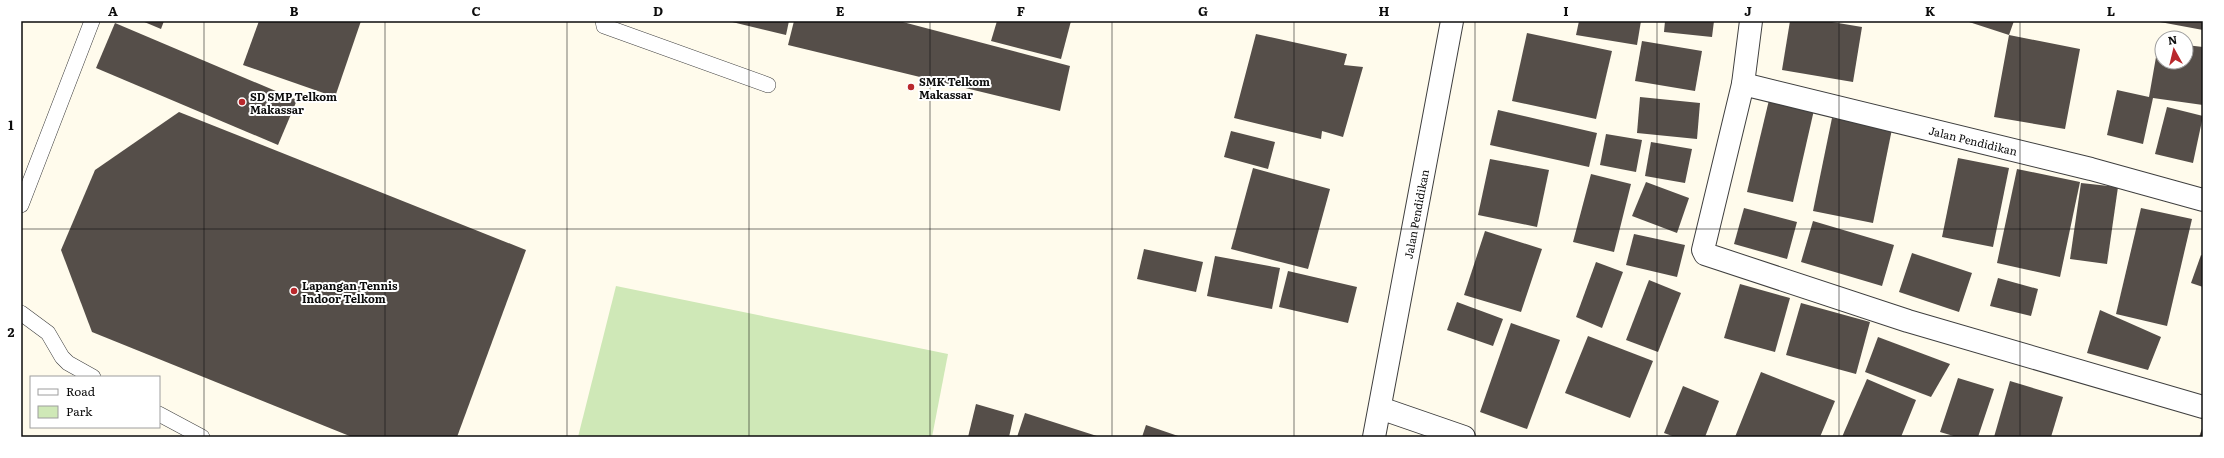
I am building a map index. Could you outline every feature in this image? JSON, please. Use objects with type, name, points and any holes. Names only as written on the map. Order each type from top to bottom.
[{"type":"street","name":"Jalan Pendidikan","points":[[1374,437],[1452,21]]},
{"type":"street","points":[[1751,21],[1743,84],[1703,250],[1705,254],[1908,321],[2203,406]]},
{"type":"street","name":"Jalan Pendidikan","points":[[1743,84],[2091,169],[2203,200]]},
{"type":"street","points":[[1380,408],[1464,437]]},
{"type":"lane","points":[[21,205],[92,21]]},
{"type":"lane","points":[[603,21],[604,26],[768,85]]},
{"type":"lane","points":[[21,313],[48,333],[62,357],[68,363],[91,376]]},
{"type":"lane","points":[[160,415],[202,437]]},
{"type":"green space","points":[[616,286],[948,354],[932,437],[578,437]]},
{"type":"building","points":[[142,21],[164,21],[161,29]]},
{"type":"building","points":[[259,21],[361,21],[335,97],[243,65]]},
{"type":"building","points":[[728,21],[789,21],[786,35]]},
{"type":"building","points":[[794,21],[899,21],[1070,66],[1060,111],[788,45]]},
{"type":"building","points":[[997,21],[1071,21],[1061,59],[991,41]]},
{"type":"building","points":[[1579,21],[1641,21],[1637,45],[1576,35]]},
{"type":"building","points":[[1665,21],[1714,21],[1712,37],[1664,32]]},
{"type":"building","points":[[1790,21],[1826,21],[1862,27],[1853,82],[1782,70]]},
{"type":"building","points":[[1966,21],[2014,21],[2009,35]]},
{"type":"building","points":[[2203,21],[2203,30],[2160,22]]},
{"type":"building","points":[[115,23],[297,100],[278,145],[96,68]]},
{"type":"building","points":[[1527,33],[1612,51],[1596,119],[1512,101]]},
{"type":"building","points":[[1256,34],[1347,54],[1344,65],[1363,67],[1343,137],[1322,131],[1321,139],[1234,118]]},
{"type":"building","points":[[2009,35],[2080,49],[2065,129],[1994,117]]},
{"type":"building","points":[[1642,41],[1702,51],[1695,91],[1635,81]]},
{"type":"building","points":[[2194,46],[2203,47],[2203,105],[2153,98],[2143,144],[2107,135],[2117,90],[2149,97],[2154,68],[2154,70],[2194,70]]},
{"type":"building","points":[[1640,97],[1700,103],[1697,139],[1637,133]]},
{"type":"building","points":[[1769,100],[1814,110],[1793,202],[1747,192]]},
{"type":"building","points":[[2167,107],[2203,116],[2193,163],[2155,154]]},
{"type":"building","points":[[1498,110],[1597,133],[1589,167],[1490,145]]},
{"type":"building","name":"Lapangan Tennis Indoor Telkom","points":[[179,112],[526,250],[457,437],[352,437],[92,332],[61,250],[95,170]]},
{"type":"building","points":[[1832,118],[1892,129],[1873,223],[1813,211]]},
{"type":"building","points":[[1231,131],[1275,142],[1268,169],[1224,157]]},
{"type":"building","points":[[1606,134],[1642,140],[1636,172],[1600,165]]},
{"type":"building","points":[[1651,142],[1692,149],[1685,183],[1645,176]]},
{"type":"building","points":[[1958,158],[2009,168],[1993,247],[1942,237]]},
{"type":"building","points":[[1490,159],[1549,170],[1537,227],[1478,215]]},
{"type":"building","points":[[1253,168],[1330,189],[1308,269],[1231,249]]},
{"type":"building","points":[[2017,169],[2080,182],[2060,277],[1997,263]]},
{"type":"building","points":[[1591,174],[1631,184],[1614,252],[1573,242]]},
{"type":"building","points":[[1646,182],[1689,198],[1677,233],[1632,216]]},
{"type":"building","points":[[2081,183],[2118,187],[2107,264],[2070,259]]},
{"type":"building","points":[[1744,208],[1797,222],[1787,259],[1734,244]]},
{"type":"building","points":[[2141,208],[2192,219],[2167,326],[2116,314]]},
{"type":"building","points":[[1813,221],[1894,245],[1882,286],[1801,262]]},
{"type":"building","points":[[1485,231],[1542,249],[1521,312],[1464,295]]},
{"type":"building","points":[[1634,234],[1685,245],[1677,277],[1626,265]]},
{"type":"building","points":[[1144,249],[1203,262],[1196,292],[1137,279]]},
{"type":"building","points":[[1912,253],[1972,273],[1959,312],[1899,292]]},
{"type":"building","points":[[2201,255],[2203,256],[2203,287],[2191,283]]},
{"type":"building","points":[[1215,256],[1280,268],[1272,309],[1207,296]]},
{"type":"building","points":[[1596,262],[1623,272],[1602,328],[1576,317]]},
{"type":"building","points":[[1288,271],[1357,287],[1348,323],[1279,307]]},
{"type":"building","points":[[1998,278],[2038,289],[2031,316],[1990,306]]},
{"type":"building","points":[[1649,280],[1681,293],[1658,352],[1626,340]]},
{"type":"building","points":[[1740,284],[1790,298],[1775,352],[1724,338]]},
{"type":"building","points":[[1457,302],[1503,319],[1493,346],[1447,330]]},
{"type":"building","points":[[1801,303],[1870,322],[1856,374],[1786,355]]},
{"type":"building","points":[[2100,310],[2161,337],[2148,370],[2087,353]]},
{"type":"building","points":[[1511,323],[1560,340],[1527,429],[1480,412]]},
{"type":"building","points":[[1588,336],[1653,361],[1630,418],[1565,393]]},
{"type":"building","points":[[1878,337],[1950,364],[1931,397],[1865,372]]},
{"type":"building","points":[[1761,372],[1835,401],[1820,437],[1735,437]]},
{"type":"building","points":[[1958,378],[1994,389],[1978,437],[1957,437],[1940,432]]},
{"type":"building","points":[[1867,379],[1916,400],[1901,437],[1842,437]]},
{"type":"building","points":[[2010,381],[2063,397],[2051,437],[1994,437]]},
{"type":"building","points":[[1683,386],[1719,401],[1705,437],[1675,437],[1664,433]]},
{"type":"building","points":[[976,404],[1014,415],[1009,437],[968,437]]},
{"type":"building","points":[[1025,413],[1100,437],[1017,437]]},
{"type":"building","points":[[1146,425],[1181,437],[1142,437]]},
{"type":"building","points":[[2203,426],[2203,437],[2199,437]]},
{"type":"place","name":"SMK Telkom Makassar","points":[[911,87]]},
{"type":"place","name":"SD SMP Telkom Makassar","points":[[242,102]]},
{"type":"place","name":"Lapangan Tennis Indoor Telkom","points":[[294,291]]}]
